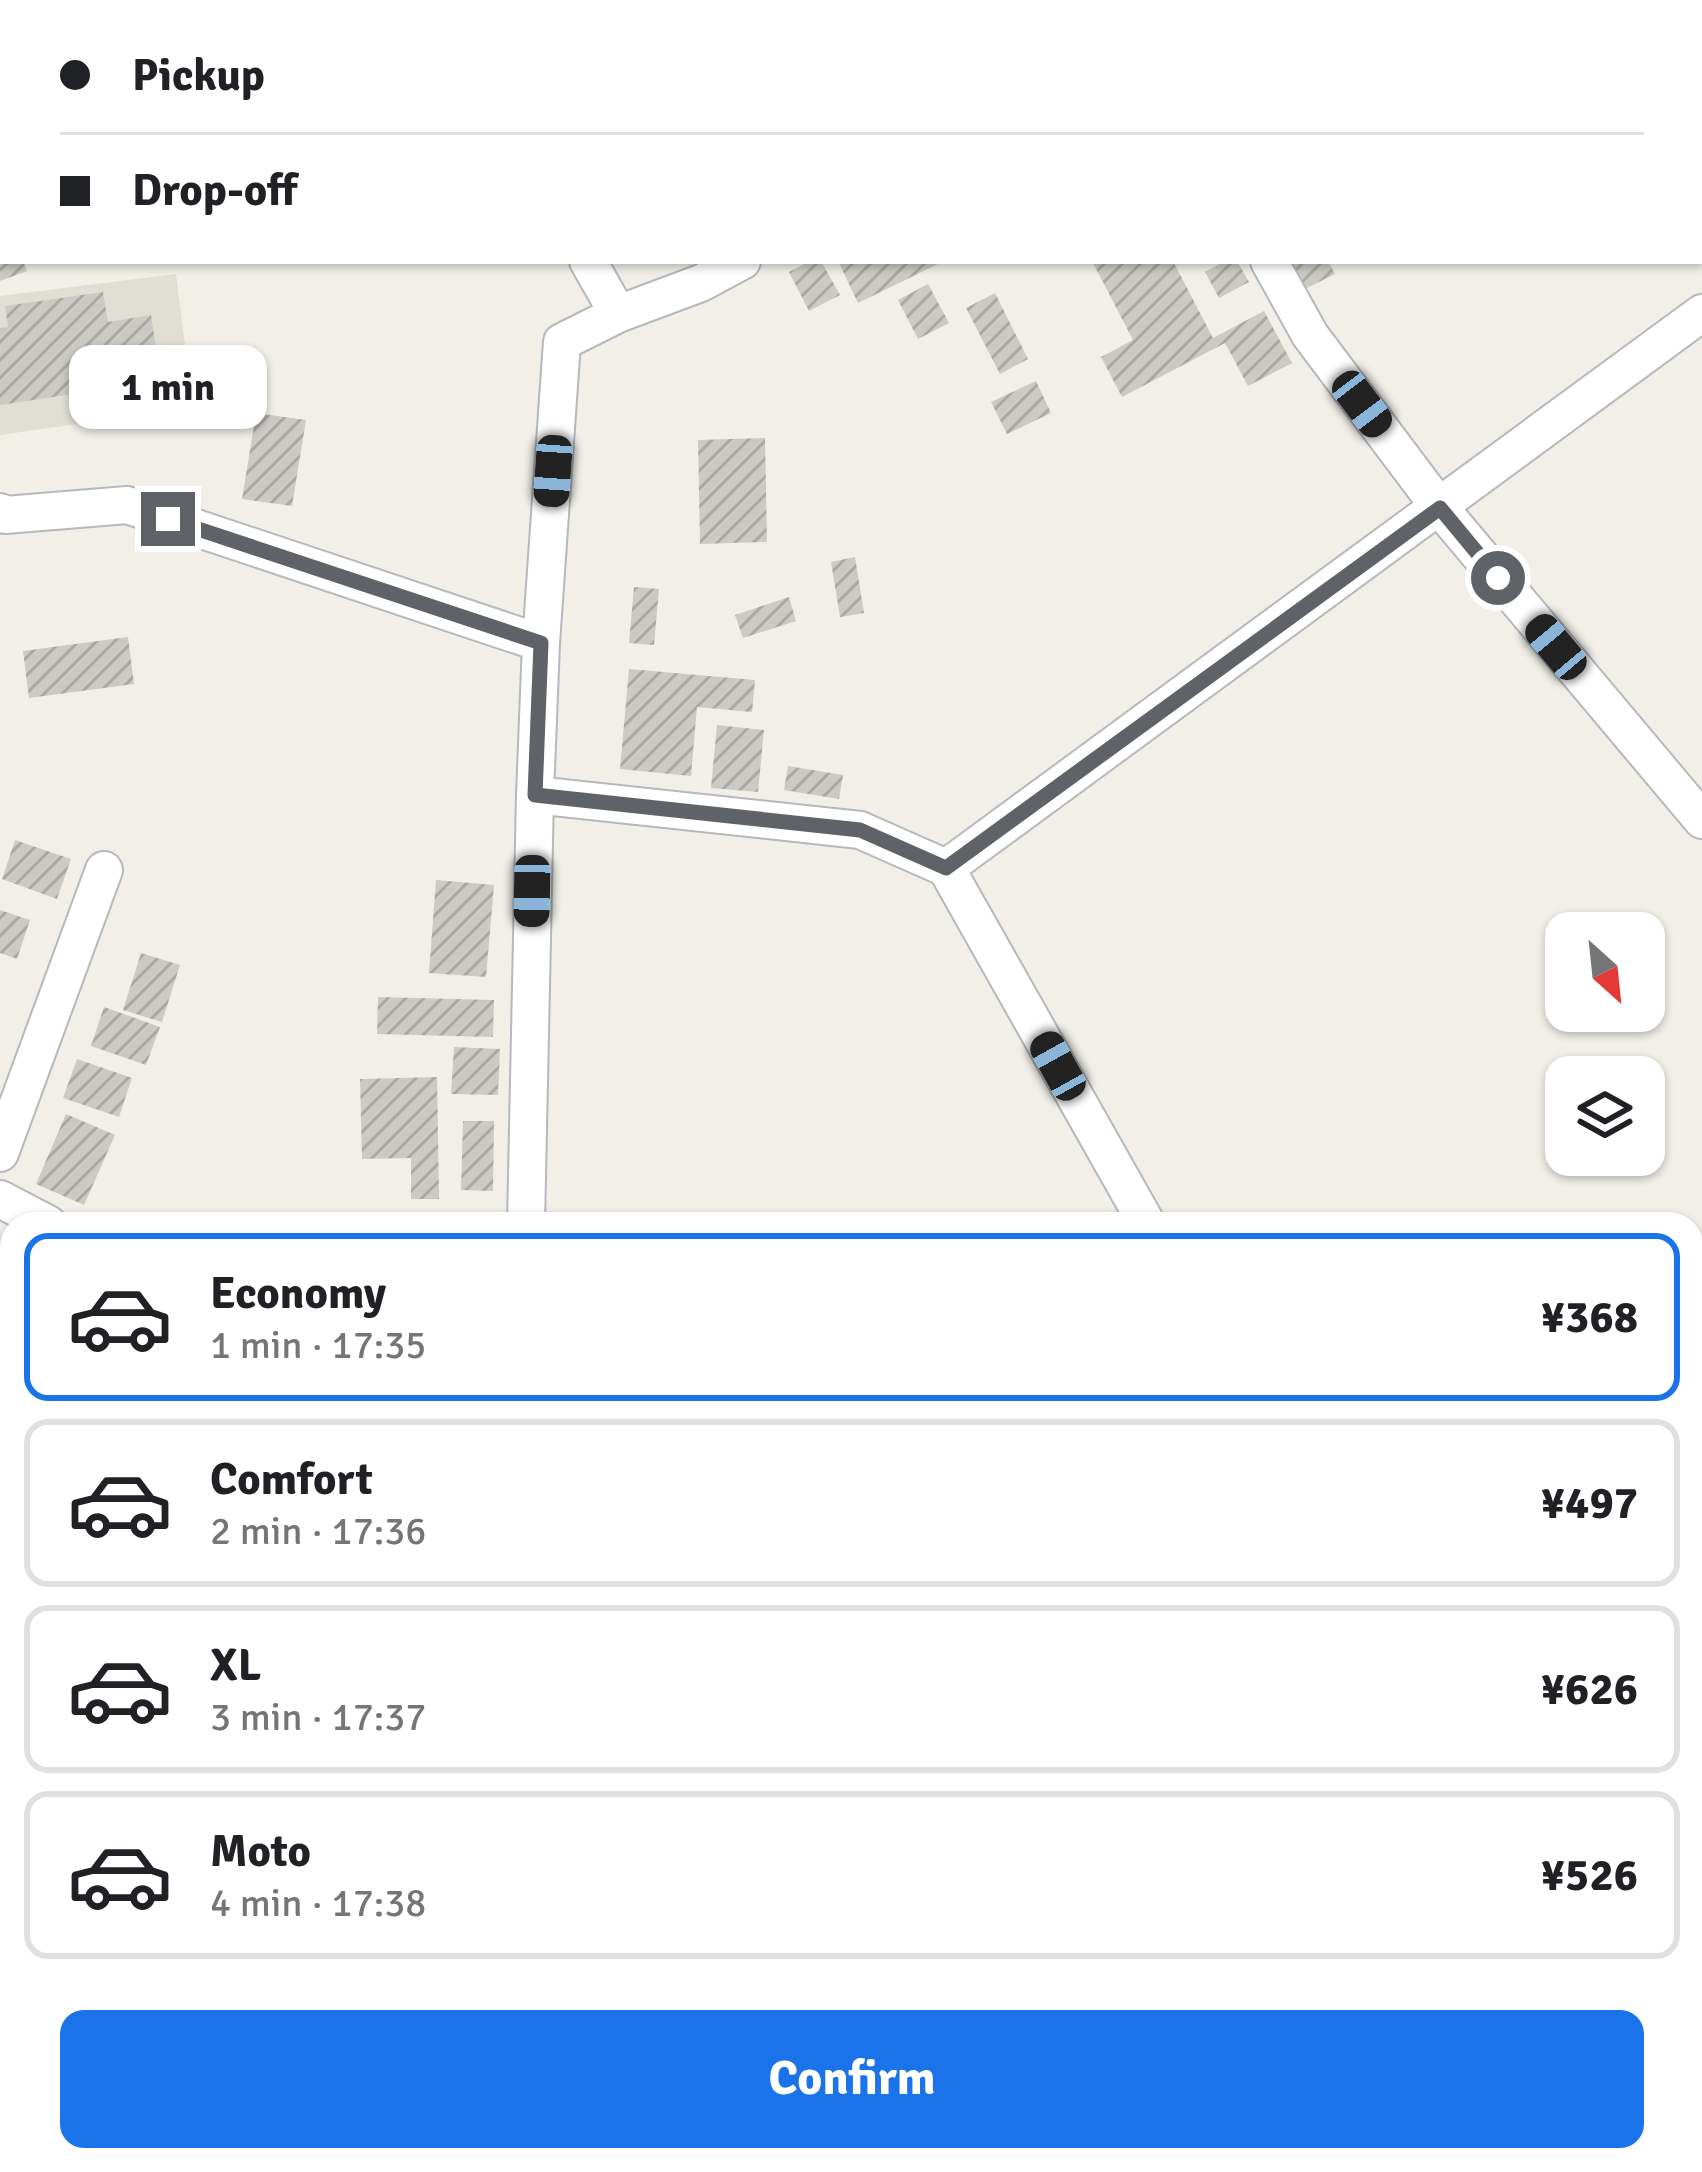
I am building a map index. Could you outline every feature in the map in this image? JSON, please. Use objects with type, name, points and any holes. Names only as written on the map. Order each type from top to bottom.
[{"type":"street","points":[[589,264],[618,314]]},
{"type":"street","points":[[526,1212],[541,643],[562,342],[736,264]]},
{"type":"street","points":[[1271,264],[1310,335],[1440,508],[1702,820]]},
{"type":"street","points":[[946,868],[1702,313]]},
{"type":"street","points":[[0,512],[127,505],[541,643]]},
{"type":"street","points":[[535,795],[860,830],[946,868],[1140,1212]]},
{"type":"street","points":[[0,1153],[104,870]]},
{"type":"shaded area","points":[[176,274],[187,360],[161,412],[0,435],[0,296]]},
{"type":"building","points":[[0,264],[24,264],[27,271],[0,281]]},
{"type":"building","points":[[804,264],[823,264],[840,295],[809,311],[789,272]]},
{"type":"building","points":[[839,264],[938,264],[858,303]]},
{"type":"building","points":[[1094,264],[1175,264],[1213,338],[1264,311],[1292,363],[1248,386],[1225,343],[1122,397],[1101,357],[1133,340]]},
{"type":"building","points":[[1220,264],[1239,264],[1249,282],[1219,298],[1205,272]]},
{"type":"building","points":[[1292,264],[1330,264],[1335,274],[1305,289]]},
{"type":"building","points":[[928,284],[949,323],[918,339],[898,300]]},
{"type":"building","points":[[103,292],[108,322],[151,315],[157,354],[121,359],[126,386],[0,405],[0,328],[8,327],[5,306]]},
{"type":"building","points":[[995,293],[1028,359],[1000,374],[966,308]]},
{"type":"building","points":[[1036,381],[1051,413],[1007,434],[991,402]]},
{"type":"building","points":[[256,413],[306,420],[292,506],[242,499]]},
{"type":"building","points":[[765,438],[767,542],[700,544],[698,440]]},
{"type":"building","points":[[855,557],[864,613],[840,617],[831,562]]},
{"type":"building","points":[[634,587],[659,589],[654,645],[629,643]]},
{"type":"building","points":[[789,597],[796,621],[743,638],[735,615]]},
{"type":"building","points":[[128,637],[134,684],[29,698],[23,651]]},
{"type":"building","points":[[629,669],[755,680],[752,712],[697,707],[691,776],[620,769]]},
{"type":"building","points":[[717,725],[764,730],[758,792],[711,788]]},
{"type":"building","points":[[788,766],[843,775],[839,799],[784,790]]},
{"type":"building","points":[[15,840],[71,859],[57,899],[2,879]]},
{"type":"building","points":[[436,880],[494,885],[486,977],[429,973]]},
{"type":"building","points":[[0,910],[30,920],[17,959],[0,953]]},
{"type":"building","points":[[141,953],[180,965],[162,1022],[123,1010]]},
{"type":"building","points":[[378,997],[494,1000],[493,1037],[377,1034]]},
{"type":"building","points":[[104,1007],[160,1027],[146,1065],[91,1046]]},
{"type":"building","points":[[454,1047],[500,1049],[498,1095],[451,1094]]},
{"type":"building","points":[[77,1059],[132,1078],[119,1117],[63,1098]]},
{"type":"building","points":[[437,1077],[439,1199],[411,1199],[411,1158],[362,1159],[360,1079]]},
{"type":"building","points":[[66,1114],[115,1135],[84,1205],[36,1184]]},
{"type":"building","points":[[463,1121],[494,1121],[493,1191],[461,1190]]},
{"type":"route","points":[[168,519],[541,643],[535,795],[860,830],[946,868],[1440,508],[1498,578]]}]
